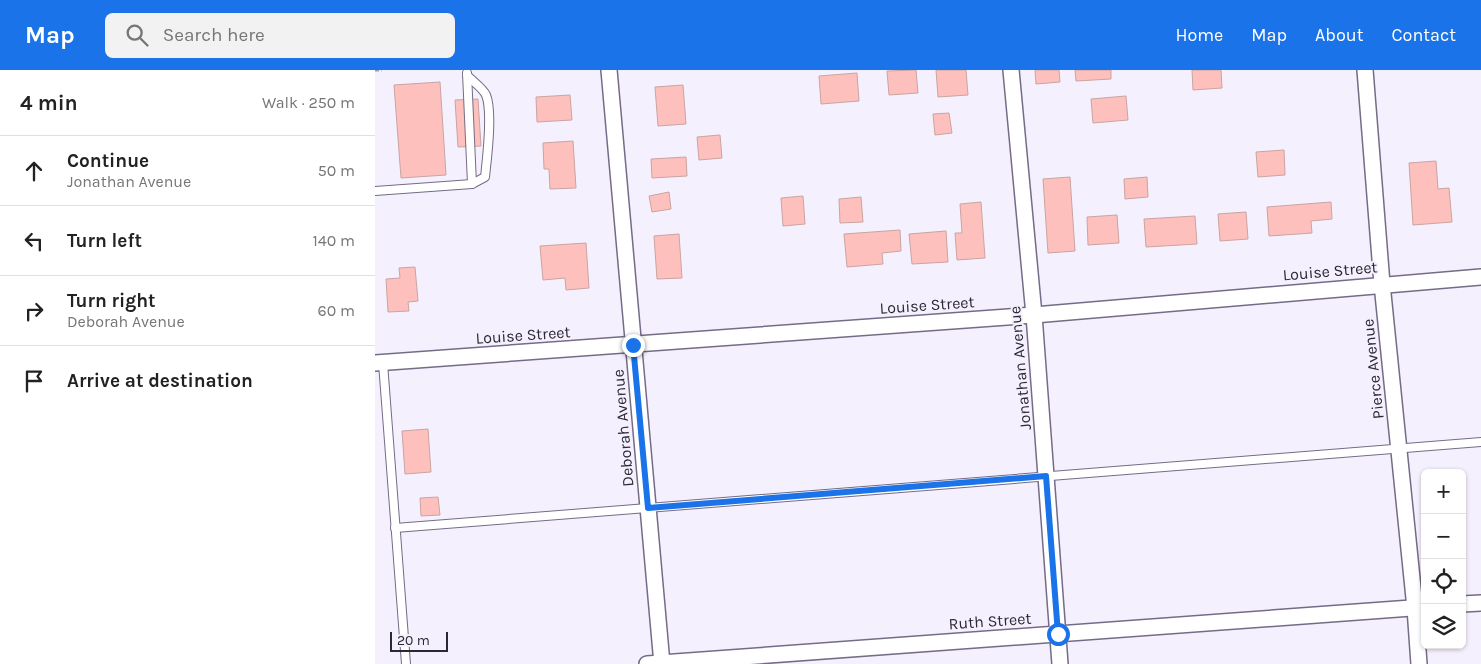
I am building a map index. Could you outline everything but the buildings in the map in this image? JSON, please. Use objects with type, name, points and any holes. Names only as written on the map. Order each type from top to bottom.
[{"type":"street","name":"Deborah Avenue","points":[[609,70],[648,508],[657,664]]},
{"type":"street","name":"Jonathan Avenue","points":[[1011,70],[1034,315],[1060,664]]},
{"type":"street","name":"Pierce Avenue","points":[[1365,70],[1382,284],[1399,448],[1420,607],[1419,664]]},
{"type":"street","name":"Louise Street","points":[[379,363],[1034,315],[1481,277]]},
{"type":"street","points":[[1466,604],[1481,603]]},
{"type":"street","name":"Ruth Street","points":[[657,664],[1420,607]]},
{"type":"lane","points":[[467,73],[472,184]]},
{"type":"lane","points":[[375,191],[472,184],[485,178],[488,157],[489,112],[485,94],[467,73]]},
{"type":"lane","points":[[379,363],[406,664]]},
{"type":"lane","points":[[395,528],[1481,442]]},
{"type":"path","points":[[375,70],[381,70]]},
{"type":"route","points":[[633,345],[648,508],[1046,476],[1058,634]]}]
